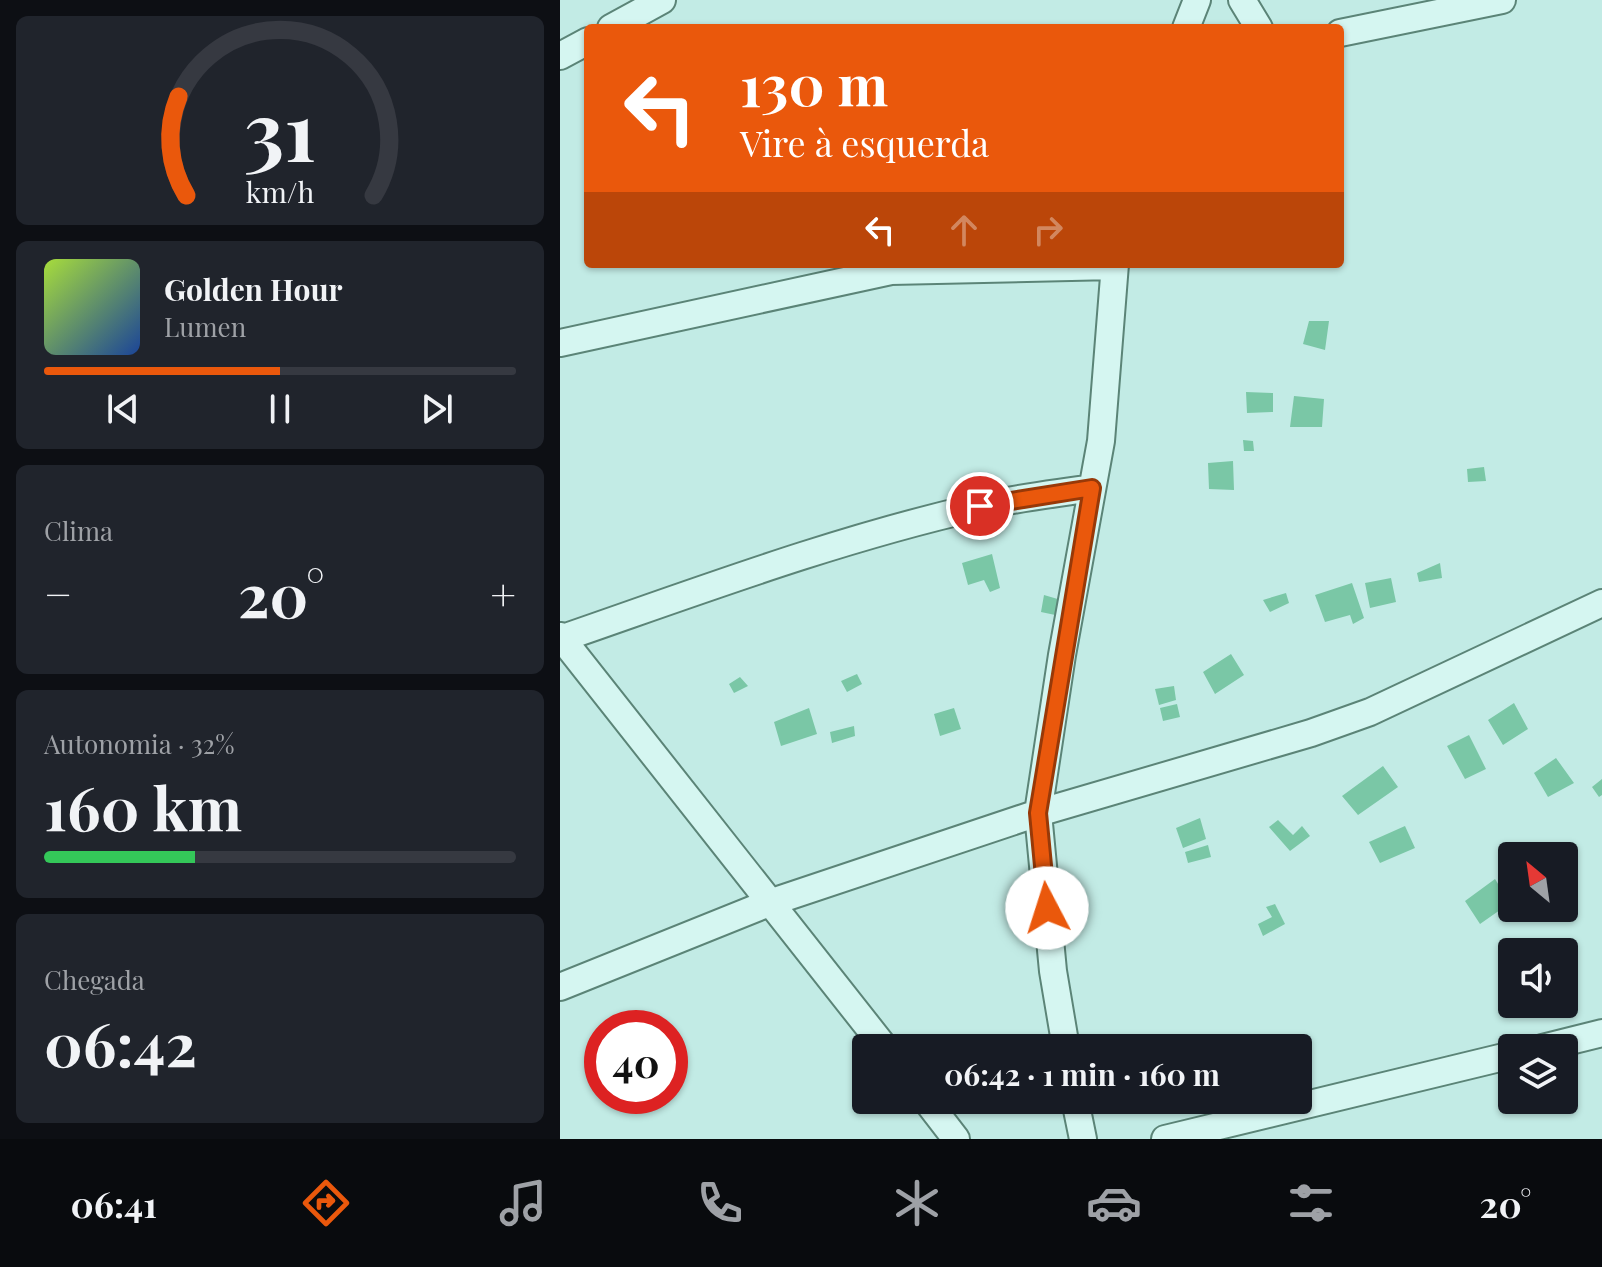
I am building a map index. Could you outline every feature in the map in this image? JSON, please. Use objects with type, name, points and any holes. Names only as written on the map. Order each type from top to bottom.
[{"type":"street","points":[[618,24],[662,0]]},
{"type":"street","points":[[1188,24],[1197,0]]},
{"type":"street","points":[[1242,0],[1257,24]]},
{"type":"street","points":[[1344,32],[1502,0]]},
{"type":"street","points":[[560,56],[584,43]]},
{"type":"street","points":[[560,343],[891,271],[1003,268]]},
{"type":"street","points":[[1064,1034],[1053,971],[1038,813],[1101,441],[1115,268]]},
{"type":"street","points":[[874,1034],[561,638],[712,583],[845,542],[980,506],[1092,488]]},
{"type":"street","points":[[560,987],[769,903],[1038,813],[1311,733],[1370,712],[1602,603]]},
{"type":"street","points":[[1578,1039],[1602,1033]]},
{"type":"street","points":[[1165,1139],[1498,1058]]},
{"type":"street","points":[[937,1114],[956,1139]]},
{"type":"street","points":[[1078,1114],[1083,1139]]},
{"type":"building","points":[[1309,321],[1329,321],[1325,350],[1303,344]]},
{"type":"building","points":[[1246,392],[1273,393],[1273,412],[1247,413]]},
{"type":"building","points":[[1294,396],[1324,399],[1322,427],[1290,427]]},
{"type":"building","points":[[1243,440],[1253,441],[1254,451],[1244,451]]},
{"type":"building","points":[[1233,461],[1234,490],[1209,489],[1208,463]]},
{"type":"building","points":[[1484,467],[1486,481],[1468,482],[1467,469]]},
{"type":"building","points":[[992,554],[1000,588],[990,592],[984,580],[968,585],[962,563]]},
{"type":"building","points":[[1440,563],[1442,578],[1419,582],[1417,573]]},
{"type":"building","points":[[1391,578],[1396,602],[1370,608],[1365,583]]},
{"type":"building","points":[[1352,583],[1364,618],[1353,624],[1350,615],[1325,622],[1315,595]]},
{"type":"building","points":[[1286,593],[1289,603],[1270,612],[1263,600]]},
{"type":"building","points":[[1044,595],[1061,600],[1060,616],[1041,612]]},
{"type":"building","points":[[1231,654],[1244,675],[1215,694],[1203,672]]},
{"type":"building","points":[[857,674],[862,684],[847,692],[841,681]]},
{"type":"building","points":[[740,677],[748,686],[734,693],[729,684]]},
{"type":"building","points":[[1174,686],[1176,700],[1159,705],[1155,689]]},
{"type":"building","points":[[1514,703],[1528,729],[1503,745],[1488,720]]},
{"type":"building","points":[[1177,704],[1180,717],[1163,721],[1160,708]]},
{"type":"building","points":[[809,708],[817,734],[781,746],[774,722]]},
{"type":"building","points":[[954,708],[961,729],[940,736],[934,714]]},
{"type":"building","points":[[854,726],[855,736],[832,743],[830,732]]},
{"type":"building","points":[[1469,735],[1486,769],[1465,779],[1447,746]]},
{"type":"building","points":[[1556,758],[1574,783],[1548,797],[1534,773]]},
{"type":"building","points":[[1383,766],[1398,787],[1358,815],[1342,796]]},
{"type":"building","points":[[1602,779],[1602,795],[1599,797],[1592,787]]},
{"type":"building","points":[[1200,818],[1206,839],[1183,848],[1176,828]]},
{"type":"building","points":[[1278,820],[1293,835],[1302,826],[1310,836],[1290,851],[1269,827]]},
{"type":"building","points":[[1405,826],[1415,848],[1380,863],[1369,842]]},
{"type":"building","points":[[1208,845],[1211,857],[1188,863],[1185,852]]},
{"type":"building","points":[[1495,879],[1498,884],[1498,911],[1480,924],[1465,901]]},
{"type":"building","points":[[1275,904],[1285,924],[1263,936],[1258,924],[1272,917],[1266,907]]},
{"type":"route","points":[[980,506],[1092,488],[1038,813],[1047,908]]}]
